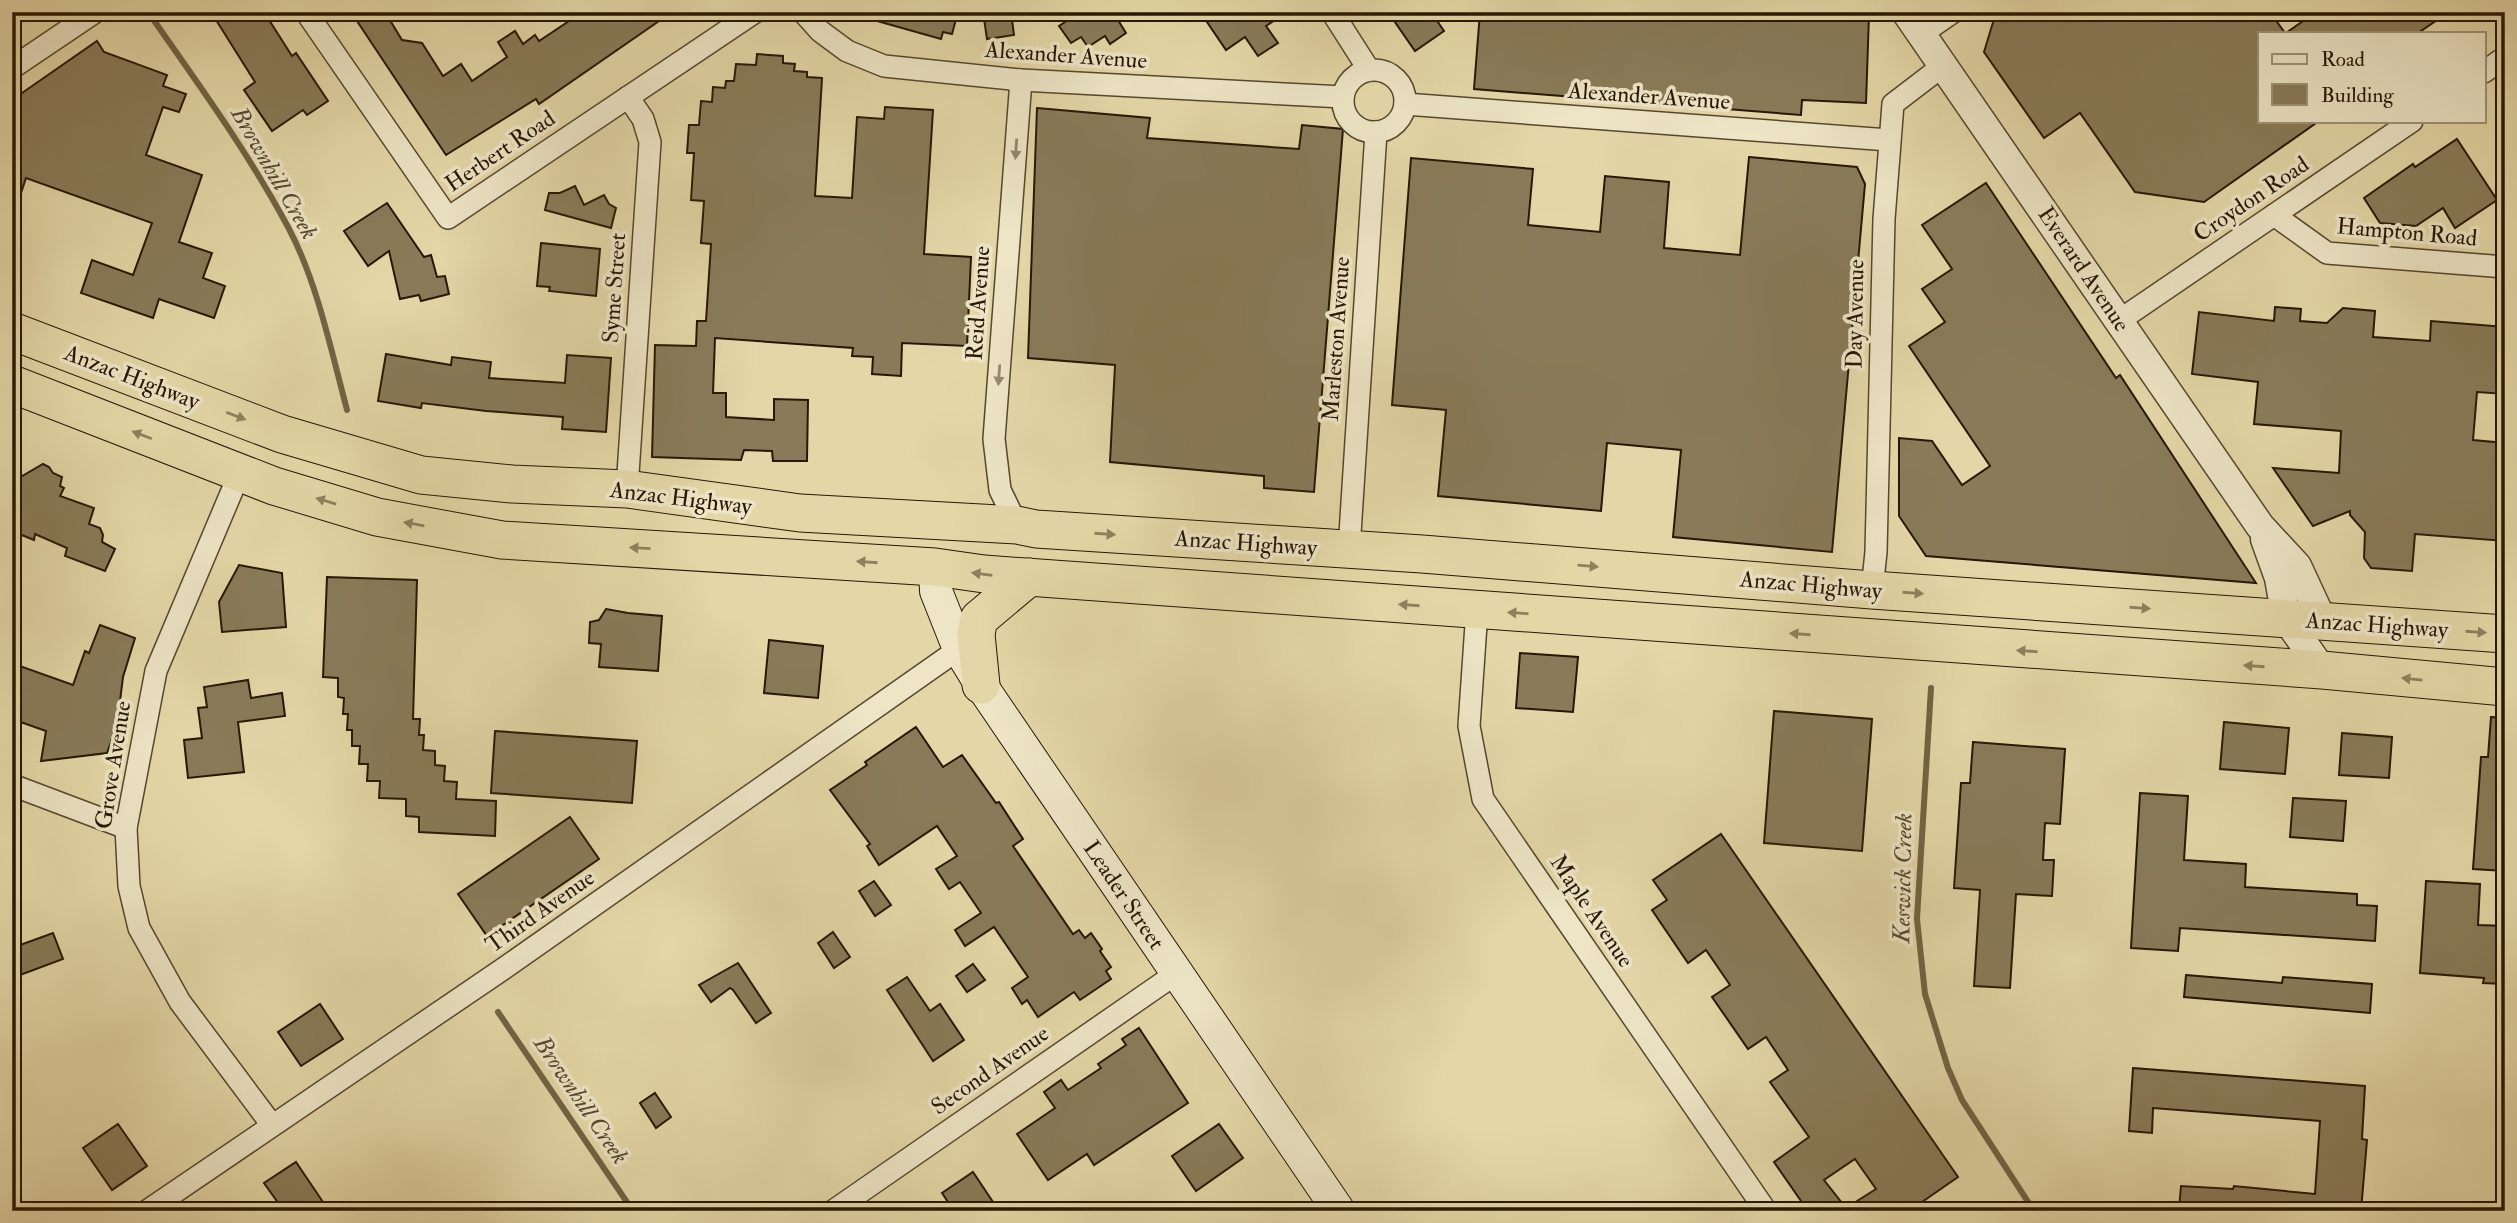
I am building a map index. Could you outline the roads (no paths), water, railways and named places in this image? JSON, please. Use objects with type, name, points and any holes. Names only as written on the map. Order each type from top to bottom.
[{"type":"highway","name":"Anzac Highway","points":[[12,331],[282,434],[421,475],[627,489],[800,513],[1422,554],[1872,590],[2505,634]]},
{"type":"highway","points":[[12,384],[274,486],[377,517],[502,540],[935,567],[984,574],[2322,670],[2505,687]]},
{"type":"highway","points":[[454,478],[485,490],[510,504],[517,512],[516,526],[502,540]]},
{"type":"highway","points":[[556,486],[547,507],[551,523],[558,532],[587,545]]},
{"type":"highway","points":[[800,513],[881,535],[935,567]]},
{"type":"highway","points":[[935,567],[946,551],[970,537],[1027,527]]},
{"type":"highway","points":[[1186,589],[1189,539]]},
{"type":"highway","points":[[1422,554],[1449,567],[1462,579],[1469,587],[1477,610]]},
{"type":"highway","points":[[1477,610],[1486,592],[1520,561]]},
{"type":"highway","points":[[981,685],[976,642],[979,619],[1029,577]]},
{"type":"highway","points":[[1738,629],[1743,579]]},
{"type":"main road","name":"Leader Street","points":[[935,567],[936,591],[959,649],[981,685],[1339,1211]]},
{"type":"street","points":[[12,68],[95,12]]},
{"type":"street","name":"Herbert Road","points":[[306,12],[448,218],[755,12]]},
{"type":"street","name":"Alexander Avenue","points":[[803,12],[820,31],[847,51],[884,66],[1021,80],[1343,97]]},
{"type":"street","points":[[1332,12],[1369,70]]},
{"type":"street","points":[[1914,23],[1952,12]]},
{"type":"street","name":"Everard Avenue","points":[[1914,23],[2260,526],[2297,566],[2322,620]]},
{"type":"street","points":[[2486,71],[2505,57]]},
{"type":"street","name":"Day Avenue","points":[[1872,590],[1876,552],[1883,233],[1889,140],[1894,104],[1944,65]]},
{"type":"street","points":[[1369,70],[1387,72],[1395,77],[1403,88],[1405,104],[1399,120],[1387,130],[1365,131],[1356,126],[1345,111],[1343,97],[1348,84],[1360,73],[1369,70]]},
{"type":"street","name":"Reid Avenue","points":[[1021,80],[994,439],[1000,490],[1027,527]]},
{"type":"street","name":"Syme Street","points":[[627,489],[650,142],[643,119],[628,97]]},
{"type":"street","name":"Alexander Avenue","points":[[1405,104],[1889,140]]},
{"type":"street","name":"Croydon Road","points":[[2120,320],[2411,122]]},
{"type":"street","name":"Marleston Avenue","points":[[1349,549],[1376,132]]},
{"type":"street","name":"Hampton Road","points":[[2274,215],[2327,253],[2505,267]]},
{"type":"street","name":"Grove Avenue","points":[[240,472],[156,671],[126,828],[129,886],[139,928],[180,1002],[272,1125]]},
{"type":"street","name":"Everard Avenue","points":[[2260,526],[2279,578],[2286,618],[2322,670]]},
{"type":"street","name":"Maple Avenue","points":[[1477,610],[1469,726],[1483,799],[1766,1211]]},
{"type":"street","name":"Third Avenue","points":[[147,1211],[503,969],[959,649]]},
{"type":"street","points":[[12,785],[126,828]]},
{"type":"street","name":"Second Avenue","points":[[833,1211],[1177,973]]},
{"type":"waterway","name":"Brownhill Creek","points":[[148,12],[239,144],[288,227],[315,293],[347,410]]},
{"type":"waterway","name":"Keswick Creek","points":[[1931,688],[1917,919],[1925,994],[1948,1068],[1962,1100],[2034,1211]]},
{"type":"waterway","name":"Brownhill Creek","points":[[498,1012],[633,1211]]}]
